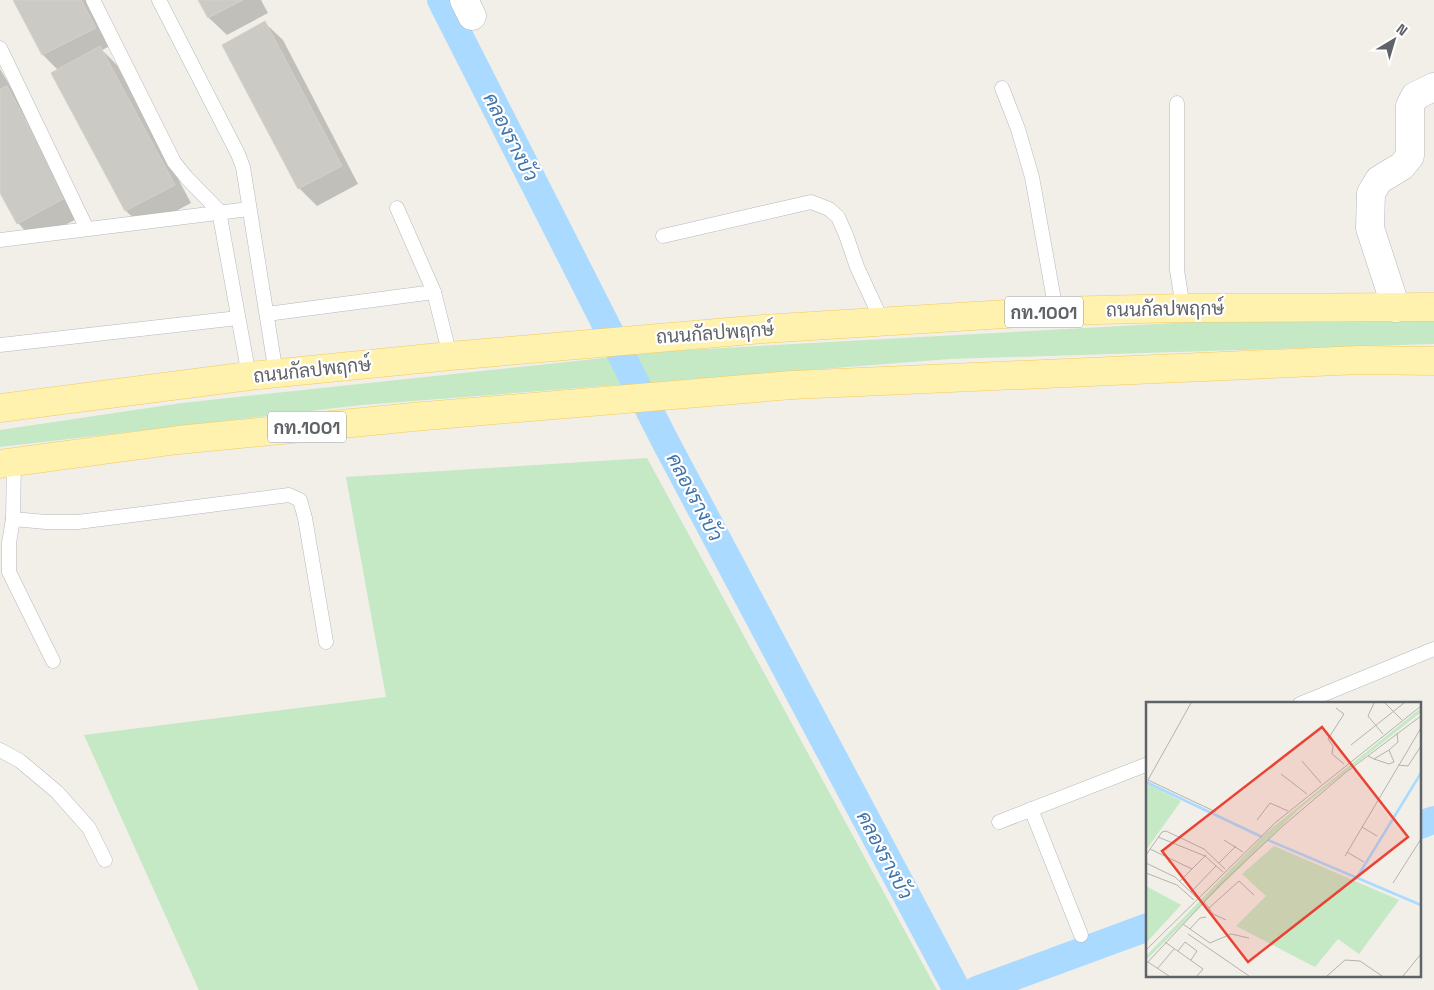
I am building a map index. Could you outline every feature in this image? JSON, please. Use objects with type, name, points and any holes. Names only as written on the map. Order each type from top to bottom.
[{"type":"main road","name":"ถนนกัลปพฤกษ์","points":[[0,408],[250,376],[450,356],[655,337],[882,321],[1056,311],[1183,308],[1434,307]]},
{"type":"main road","name":"กท.1001","points":[[7,463],[178,440],[413,417],[792,385],[1340,361],[1434,361]]},
{"type":"street","points":[[1396,308],[1370,228],[1371,192],[1379,180],[1402,166],[1410,156],[1410,106],[1415,96],[1434,87]]},
{"type":"lane","points":[[93,0],[174,162],[219,211],[250,376]]},
{"type":"lane","points":[[160,0],[243,167],[276,374]]},
{"type":"lane","points":[[0,48],[87,229]]},
{"type":"lane","points":[[1002,88],[1018,129],[1032,177],[1056,311]]},
{"type":"lane","points":[[1177,104],[1177,270],[1183,308]]},
{"type":"lane","points":[[663,236],[811,202],[829,209],[838,217],[856,267],[882,321]]},
{"type":"lane","points":[[397,208],[434,292],[450,356]]},
{"type":"lane","points":[[0,240],[219,211],[249,209]]},
{"type":"lane","points":[[267,314],[434,292]]},
{"type":"lane","points":[[0,345],[238,318]]},
{"type":"lane","points":[[7,463],[13,518],[9,543],[9,572],[53,661]]},
{"type":"lane","points":[[13,518],[46,522],[78,522],[289,495],[300,500],[305,518],[326,642]]},
{"type":"lane","points":[[1305,702],[1434,649]]},
{"type":"lane","points":[[0,750],[20,761],[57,792],[89,828],[105,860]]},
{"type":"lane","points":[[999,822],[1146,765]]},
{"type":"lane","points":[[1031,809],[1081,935]]},
{"type":"green space","points":[[1285,317],[1434,318],[1434,344],[949,359],[362,405],[0,447],[0,430],[182,403],[669,351]]},
{"type":"green space","points":[[647,458],[937,990],[199,990],[84,735],[386,697],[346,477]]},
{"type":"building","points":[[13,0],[81,0],[96,28],[42,55]]},
{"type":"building","points":[[198,0],[243,0],[208,18]]},
{"type":"building","points":[[265,21],[342,166],[298,189],[222,45]]},
{"type":"building","points":[[100,46],[175,185],[125,211],[51,73]]},
{"type":"building","points":[[7,86],[67,197],[17,224],[0,193],[0,89]]},
{"type":"waterway","name":"คลองรางบัว","points":[[441,0],[666,443],[957,990]]},
{"type":"waterway","points":[[1422,824],[1434,820]]},
{"type":"waterway","points":[[977,990],[1146,928]]}]
